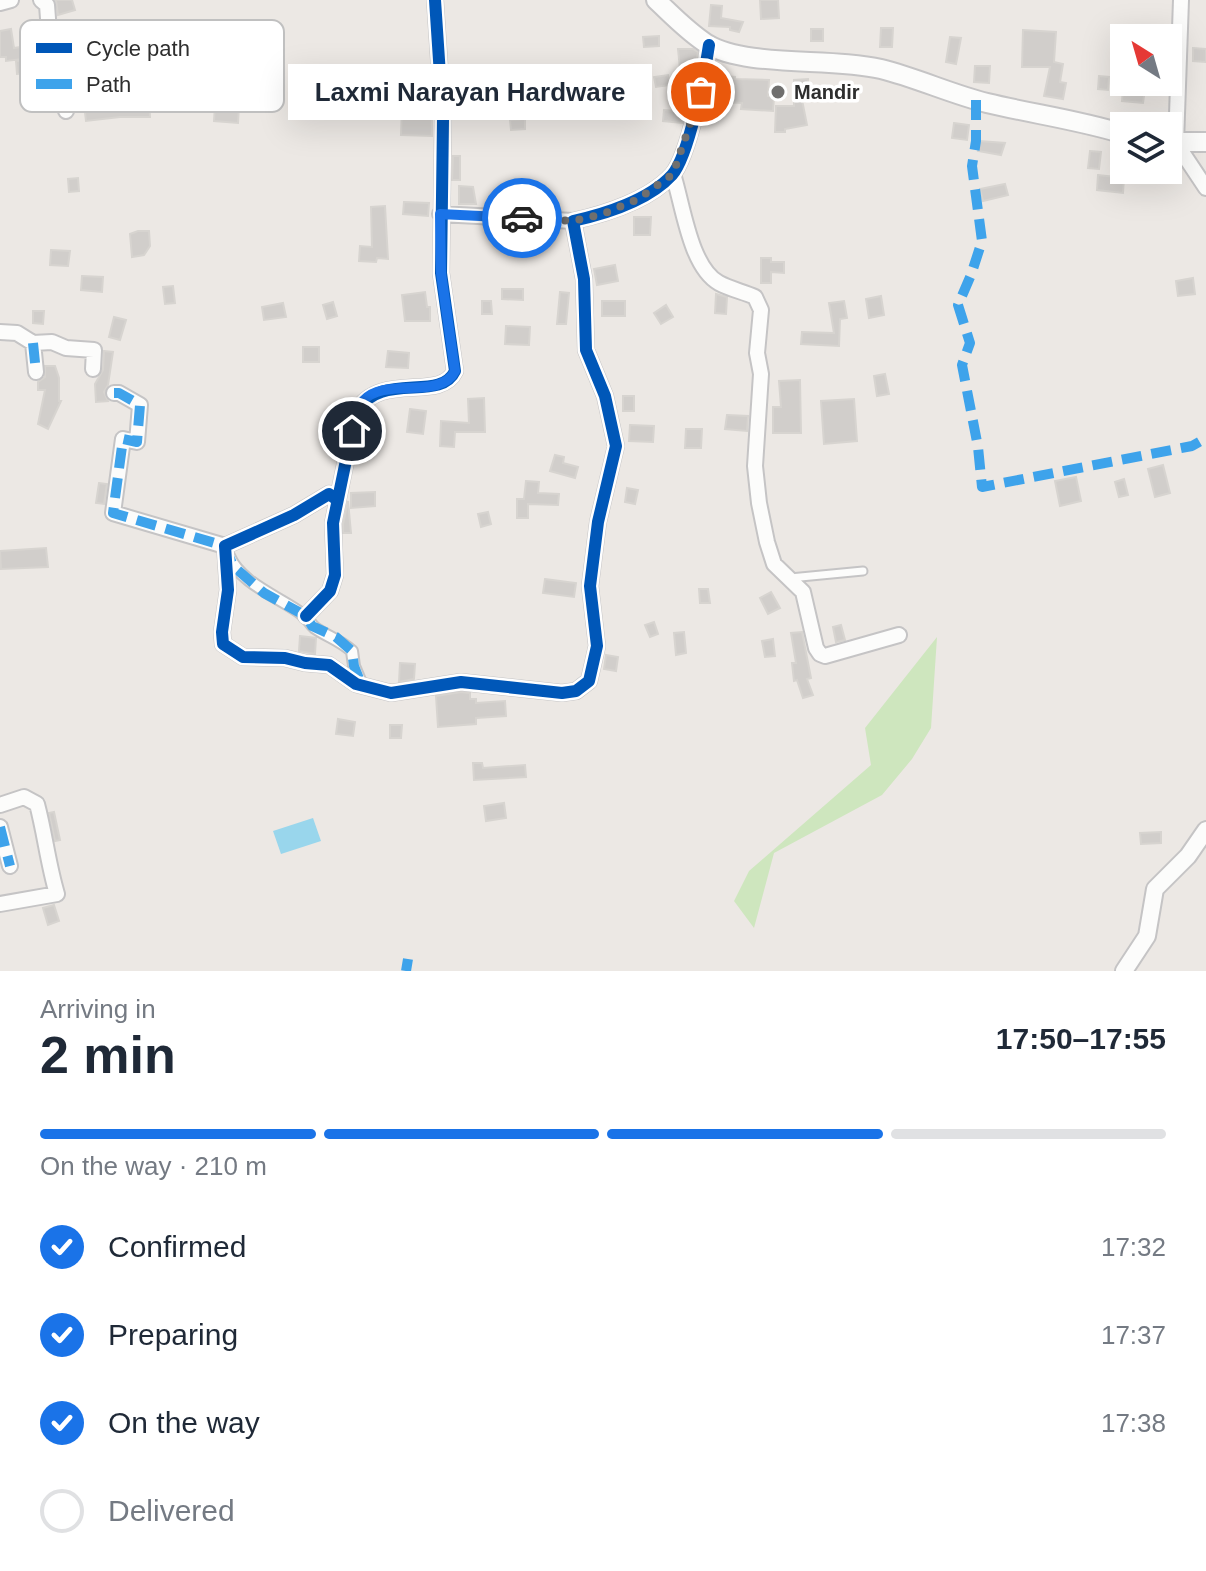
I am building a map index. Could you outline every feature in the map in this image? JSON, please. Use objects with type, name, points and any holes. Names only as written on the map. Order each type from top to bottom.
[{"type":"main road","points":[[656,0],[709,45],[741,56],[844,63],[881,69],[963,97],[1054,115],[1110,130]]},
{"type":"main road","points":[[1182,142],[1206,142]]},
{"type":"street","points":[[0,3],[11,0]]},
{"type":"street","points":[[41,0],[47,5],[48,20]]},
{"type":"street","points":[[306,616],[330,591],[335,575],[333,523],[356,412],[363,402],[382,390],[443,384],[451,379],[455,371],[441,273],[443,120],[435,0]]},
{"type":"street","points":[[1174,112],[1181,0]]},
{"type":"street","points":[[440,214],[573,221],[603,214],[638,199],[673,174],[696,110],[709,45]]},
{"type":"street","points":[[1182,156],[1206,188]]},
{"type":"street","points":[[673,174],[684,207],[688,235],[701,266],[717,283],[755,297],[761,310],[757,353],[761,374],[755,466],[767,542],[774,564],[803,592],[820,654],[825,656],[899,635]]},
{"type":"street","points":[[225,546],[228,590],[223,644],[243,657],[285,658],[329,665],[356,684],[391,693],[461,682],[562,693],[576,691],[589,681],[597,646],[590,586],[598,522],[616,446],[605,396],[586,350],[584,279],[573,221]]},
{"type":"street","points":[[0,332],[17,333],[33,343],[52,342],[66,348],[94,350],[93,369]]},
{"type":"street","points":[[33,343],[36,372]]},
{"type":"street","points":[[114,393],[140,405],[137,442],[123,439],[113,513],[225,546],[294,515],[329,494],[337,500]]},
{"type":"street","points":[[225,546],[233,566],[264,593],[306,616],[312,626],[336,637],[352,651],[362,686]]},
{"type":"street","points":[[0,805],[24,797],[37,804],[48,865],[57,894],[0,904]]},
{"type":"street","points":[[0,827],[10,866]]},
{"type":"street","points":[[1124,971],[1147,936],[1155,889],[1188,856],[1206,830]]},
{"type":"lane","points":[[788,578],[863,571]]},
{"type":"green space","points":[[937,637],[931,728],[912,759],[882,795],[774,853],[754,928],[734,901],[749,871],[871,765],[865,728]]},
{"type":"water","points":[[313,818],[321,841],[281,854],[273,831]]},
{"type":"building","points":[[56,0],[72,0],[75,10],[58,15]]},
{"type":"building","points":[[760,0],[778,0],[779,18],[761,19]]},
{"type":"building","points":[[711,5],[722,6],[721,18],[743,22],[739,32],[730,30],[730,27],[709,26]]},
{"type":"building","points":[[881,28],[893,28],[892,47],[880,47]]},
{"type":"building","points":[[11,29],[14,48],[20,47],[20,59],[6,61],[6,57],[0,57],[0,31]]},
{"type":"building","points":[[811,29],[823,29],[823,41],[811,41]]},
{"type":"building","points":[[1023,30],[1056,32],[1054,62],[1063,64],[1060,82],[1066,83],[1063,99],[1044,96],[1050,67],[1022,67]]},
{"type":"building","points":[[659,36],[659,46],[644,47],[643,37]]},
{"type":"building","points":[[950,37],[961,38],[956,64],[946,62]]},
{"type":"building","points":[[1193,48],[1206,49],[1206,62],[1193,61]]},
{"type":"building","points":[[678,49],[698,52],[695,70],[680,69]]},
{"type":"building","points":[[16,61],[20,61],[20,74],[17,74]]},
{"type":"building","points":[[975,66],[990,66],[989,83],[974,82]]},
{"type":"building","points":[[528,73],[529,82],[513,84],[512,75]]},
{"type":"building","points":[[668,75],[670,85],[656,87],[654,77]]},
{"type":"building","points":[[726,76],[769,80],[768,96],[774,97],[773,111],[741,109],[742,103],[725,102]]},
{"type":"building","points":[[1099,76],[1109,77],[1108,90],[1098,89]]},
{"type":"building","points":[[808,79],[809,100],[802,100],[807,125],[775,132],[776,106],[794,106],[794,80]]},
{"type":"building","points":[[1122,96],[1144,96],[1143,103],[1122,101]]},
{"type":"building","points":[[402,106],[432,106],[432,136],[401,135]]},
{"type":"building","points":[[664,110],[685,112],[682,123],[663,121]]},
{"type":"building","points":[[85,112],[150,112],[150,117],[86,121]]},
{"type":"building","points":[[215,112],[239,112],[238,123],[214,121]]},
{"type":"building","points":[[525,119],[525,129],[511,130],[510,120]]},
{"type":"building","points":[[954,123],[969,125],[967,140],[952,138]]},
{"type":"building","points":[[979,141],[1005,143],[1001,155],[978,151]]},
{"type":"building","points":[[1090,151],[1101,152],[1099,169],[1088,168]]},
{"type":"building","points":[[453,156],[460,156],[460,180],[452,180]]},
{"type":"building","points":[[1098,175],[1110,176],[1110,184],[1124,184],[1123,193],[1097,190]]},
{"type":"building","points":[[78,178],[79,191],[69,192],[68,179]]},
{"type":"building","points":[[1005,184],[1008,195],[983,201],[980,189]]},
{"type":"building","points":[[459,186],[473,187],[476,204],[459,204]]},
{"type":"building","points":[[404,202],[429,203],[428,216],[403,214]]},
{"type":"building","points":[[385,206],[388,259],[359,261],[360,246],[372,247],[371,207]]},
{"type":"building","points":[[634,217],[651,217],[650,235],[634,235]]},
{"type":"building","points":[[149,231],[150,246],[144,255],[132,257],[130,234]]},
{"type":"building","points":[[51,250],[70,251],[68,266],[50,265]]},
{"type":"building","points":[[761,258],[784,262],[784,273],[771,272],[771,283],[761,283]]},
{"type":"building","points":[[615,265],[618,281],[597,285],[594,269]]},
{"type":"building","points":[[82,276],[103,277],[102,292],[81,290]]},
{"type":"building","points":[[1193,278],[1195,294],[1178,296],[1176,281]]},
{"type":"building","points":[[173,286],[175,303],[165,304],[163,287]]},
{"type":"building","points":[[502,289],[523,289],[523,300],[502,299]]},
{"type":"building","points":[[425,292],[430,321],[405,321],[402,295]]},
{"type":"building","points":[[560,292],[569,293],[566,324],[557,324]]},
{"type":"building","points":[[716,294],[727,297],[726,314],[715,313]]},
{"type":"building","points":[[881,296],[884,315],[869,318],[866,299]]},
{"type":"building","points":[[482,301],[491,301],[492,314],[482,314]]},
{"type":"building","points":[[602,301],[625,301],[625,316],[602,316]]},
{"type":"building","points":[[844,301],[847,318],[840,319],[839,346],[801,344],[802,332],[834,333],[829,303]]},
{"type":"building","points":[[333,302],[337,316],[327,319],[323,305]]},
{"type":"building","points":[[283,303],[286,317],[264,320],[262,307]]},
{"type":"building","points":[[666,305],[673,317],[661,324],[654,313]]},
{"type":"building","points":[[33,311],[44,311],[43,324],[33,323]]},
{"type":"building","points":[[114,317],[126,320],[120,340],[109,337]]},
{"type":"building","points":[[506,326],[530,327],[529,345],[505,344]]},
{"type":"building","points":[[303,347],[319,347],[319,362],[303,362]]},
{"type":"building","points":[[104,351],[113,352],[104,392],[108,401],[96,402],[95,384],[103,370]]},
{"type":"building","points":[[388,351],[409,353],[408,368],[386,367]]},
{"type":"building","points":[[45,366],[55,366],[61,401],[48,429],[38,424],[45,390],[38,390],[38,382],[45,377]]},
{"type":"building","points":[[885,374],[889,394],[877,396],[874,376]]},
{"type":"building","points":[[800,380],[801,433],[773,433],[773,407],[781,407],[779,381]]},
{"type":"building","points":[[623,396],[634,396],[634,411],[623,411]]},
{"type":"building","points":[[484,398],[485,432],[455,432],[454,447],[440,446],[441,421],[469,423],[468,399]]},
{"type":"building","points":[[854,399],[857,441],[824,444],[821,401]]},
{"type":"building","points":[[410,409],[426,411],[423,434],[407,432]]},
{"type":"building","points":[[727,415],[748,416],[747,431],[725,429]]},
{"type":"building","points":[[630,425],[654,426],[653,442],[629,441]]},
{"type":"building","points":[[686,429],[702,429],[701,448],[685,448]]},
{"type":"building","points":[[555,455],[564,457],[563,463],[578,467],[575,478],[550,471]]},
{"type":"building","points":[[1163,465],[1170,493],[1155,497],[1148,469]]},
{"type":"building","points":[[1076,477],[1081,501],[1060,506],[1055,481]]},
{"type":"building","points":[[1124,479],[1128,495],[1119,497],[1115,482]]},
{"type":"building","points":[[526,481],[539,482],[538,493],[559,494],[558,505],[528,504],[528,518],[517,518],[517,499],[524,499]]},
{"type":"building","points":[[99,483],[107,484],[104,504],[96,503]]},
{"type":"building","points":[[627,488],[638,490],[635,504],[625,502]]},
{"type":"building","points":[[375,492],[375,506],[351,508],[351,493]]},
{"type":"building","points":[[348,501],[351,533],[343,533],[343,524]]},
{"type":"building","points":[[488,512],[491,524],[481,527],[478,514]]},
{"type":"building","points":[[46,548],[48,567],[1,569],[0,551]]},
{"type":"building","points":[[545,579],[576,583],[574,597],[543,593]]},
{"type":"building","points":[[699,589],[708,589],[710,603],[700,603]]},
{"type":"building","points":[[771,592],[780,608],[768,614],[760,598]]},
{"type":"building","points":[[654,622],[658,634],[650,637],[645,625]]},
{"type":"building","points":[[841,625],[845,640],[836,642],[833,627]]},
{"type":"building","points":[[684,632],[686,653],[676,655],[674,633]]},
{"type":"building","points":[[802,632],[811,678],[807,679],[813,695],[803,698],[797,680],[794,681],[792,663],[796,663],[791,633]]},
{"type":"building","points":[[300,636],[316,638],[315,654],[299,651]]},
{"type":"building","points":[[773,639],[775,656],[765,657],[762,641]]},
{"type":"building","points":[[606,655],[618,657],[616,671],[604,669]]},
{"type":"building","points":[[400,663],[415,664],[414,679],[399,682]]},
{"type":"building","points":[[470,693],[470,699],[476,699],[476,703],[505,701],[506,716],[476,718],[476,724],[438,727],[436,696]]},
{"type":"building","points":[[338,719],[355,722],[353,736],[336,734]]},
{"type":"building","points":[[390,725],[402,725],[401,738],[390,738]]},
{"type":"building","points":[[473,763],[482,763],[483,768],[525,765],[526,777],[474,780]]},
{"type":"building","points":[[504,803],[506,818],[486,821],[484,806]]},
{"type":"building","points":[[54,812],[60,840],[55,841],[49,813]]},
{"type":"building","points":[[1161,832],[1161,843],[1141,844],[1140,833]]},
{"type":"building","points":[[54,905],[59,921],[48,925],[43,908]]},
{"type":"marked path","points":[[976,100],[976,141],[972,166],[982,241],[958,305],[970,343],[962,365],[978,447],[982,487],[1192,446],[1206,438]]},
{"type":"marked path","points":[[33,343],[36,372]]},
{"type":"marked path","points":[[114,393],[140,405],[137,442],[123,439],[113,513],[225,546],[233,566],[264,593],[306,616],[312,626],[336,637],[352,651],[362,686]]},
{"type":"marked path","points":[[0,827],[10,866]]},
{"type":"marked path","points":[[406,971],[408,959]]},
{"type":"cycle path","points":[[306,616],[330,591],[335,575],[333,523],[356,412],[367,399],[380,392],[437,385],[455,371],[441,273],[443,120],[435,0]]},
{"type":"cycle path","points":[[337,500],[329,494],[294,515],[225,546],[228,590],[223,644],[243,657],[285,658],[329,665],[356,684],[391,693],[461,682],[562,693],[576,691],[589,681],[597,646],[590,586],[598,522],[616,446],[605,396],[586,350],[584,279],[573,221],[639,199],[672,175],[690,133],[709,45]]},
{"type":"way so far","points":[[522,218],[573,221],[603,214],[638,199],[673,174],[701,92]]},
{"type":"place","name":"Laxmi Narayan Hardware","points":[[701,92]]},
{"type":"place","name":"Mandir","points":[[778,92]]},
{"type":"route","points":[[352,431],[356,412],[372,394],[382,390],[443,384],[451,379],[455,371],[441,273],[440,214],[522,218]]}]
